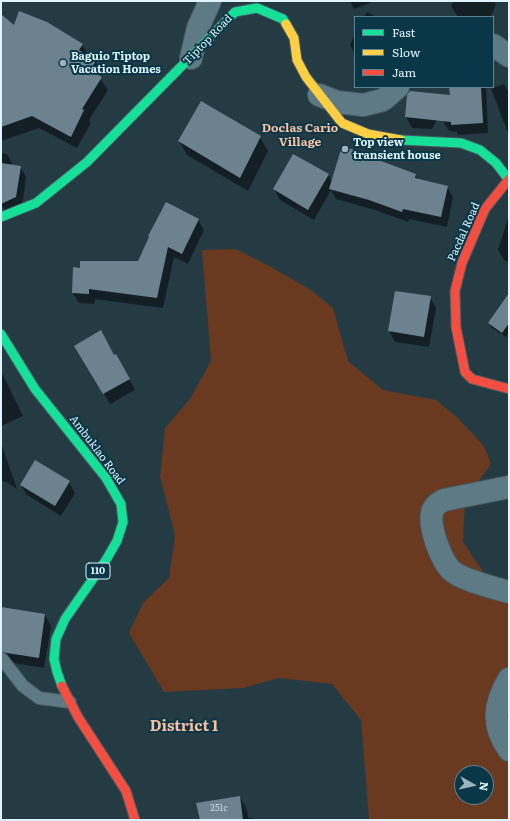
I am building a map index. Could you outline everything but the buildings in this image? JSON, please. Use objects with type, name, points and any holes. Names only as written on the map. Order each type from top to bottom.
[{"type":"street","points":[[191,58],[198,28],[210,1]]},
{"type":"street","name":"Tiptop Road","points":[[1,217],[36,203],[77,170],[191,58],[235,12],[257,8],[283,19],[294,38],[297,60],[306,78],[342,123],[368,134],[405,141],[461,143],[468,145],[480,150],[496,163],[509,179]]},
{"type":"street","points":[[494,45],[509,56]]},
{"type":"street","points":[[320,95],[337,102],[363,104],[383,100],[397,88]]},
{"type":"street","name":"Pacdal Road","points":[[509,179],[485,209],[462,263],[455,291],[456,327],[462,364],[465,372],[472,379],[509,389]]},
{"type":"street","name":"Ambuklao Road","points":[[1,334],[24,373],[112,488],[121,504],[124,520],[118,542],[81,592],[66,618],[54,643],[54,660],[58,677],[70,702],[125,791],[135,820]]},
{"type":"street","points":[[509,487],[444,500],[436,505],[432,513],[433,534],[443,558],[452,571],[473,581],[509,592]]},
{"type":"street","points":[[509,679],[503,689],[496,709],[496,720],[502,740],[509,750]]},
{"type":"lane","points":[[2,659],[23,686],[39,698],[70,702]]},
{"type":"shaded area","points":[[236,249],[311,290],[333,308],[348,361],[383,390],[436,400],[458,418],[484,446],[491,464],[465,500],[463,542],[488,579],[509,584],[509,820],[369,820],[361,720],[332,684],[279,678],[243,688],[164,692],[129,633],[143,603],[169,578],[175,535],[160,477],[165,428],[190,399],[211,361],[202,250]]},
{"type":"traffic: fast","points":[[1,217],[36,203],[87,162],[235,12],[257,8],[283,19],[286,24]]},
{"type":"traffic: fast","points":[[401,140],[461,143],[480,150],[496,163],[509,180]]},
{"type":"traffic: fast","points":[[1,334],[35,389],[106,478],[121,504],[123,522],[117,541],[106,560],[65,619],[56,639],[54,659],[62,686]]},
{"type":"traffic: slow","points":[[286,24],[294,38],[297,60],[306,77],[342,123],[368,134],[401,140]]},
{"type":"traffic: jam","points":[[509,179],[485,209],[462,263],[455,291],[456,327],[465,372],[472,379],[509,389]]},
{"type":"traffic: jam","points":[[62,686],[78,717],[126,791],[135,820]]},
{"type":"place","name":"Baguio Tiptop Vacation Homes","points":[[63,63]]},
{"type":"place","name":"Top view transient house","points":[[345,149]]},
{"type":"district","name":"Doclas Cario Village","points":[[300,135]]},
{"type":"district","name":"District 1","points":[[184,727]]}]
